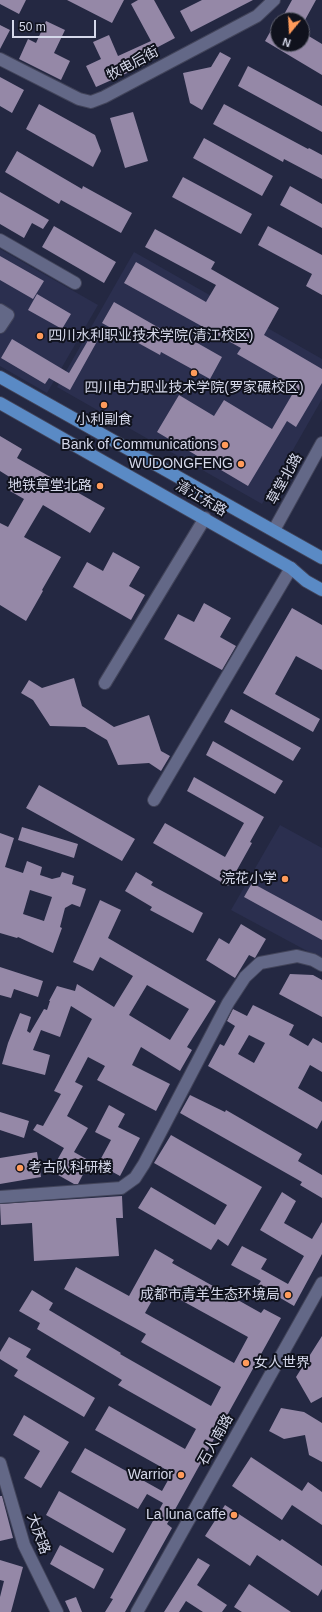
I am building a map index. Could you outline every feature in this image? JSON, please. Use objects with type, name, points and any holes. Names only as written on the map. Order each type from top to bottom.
[{"type":"main road","name":"清江东路","points":[[0,377],[322,558]]},
{"type":"main road","name":"清江东路","points":[[0,402],[291,568],[306,581],[322,590]]},
{"type":"street","name":"牧电后街","points":[[0,59],[64,92],[79,99],[91,102],[111,93],[257,16],[274,0]]},
{"type":"street","points":[[0,240],[75,283]]},
{"type":"street","points":[[0,310],[8,315],[0,327]]},
{"type":"street","name":"草堂北路","points":[[274,530],[322,443]]},
{"type":"street","points":[[105,683],[205,518]]},
{"type":"street","points":[[154,800],[291,568]]},
{"type":"street","points":[[0,1197],[121,1188],[135,1178],[144,1164],[228,1003],[245,977],[260,963],[297,956],[313,960],[322,965]]},
{"type":"street","name":"石人南路","points":[[137,1612],[321,1286]]},
{"type":"street","name":"大庆路","points":[[0,1463],[24,1545],[57,1612]]},
{"type":"shaded area","name":"四川水利职业技术学院(清江校区)","points":[[0,249],[98,305],[47,393],[0,366]]},
{"type":"shaded area","name":"四川电力职业技术学院(罗家碾校区)","points":[[134,252],[322,359],[322,399],[262,504],[57,387]]},
{"type":"shaded area","name":"浣花小学","points":[[280,825],[322,848],[322,959],[231,910]]},
{"type":"building","points":[[0,0],[26,0],[19,14],[0,4]]},
{"type":"building","points":[[67,0],[124,0],[112,23]]},
{"type":"building","points":[[138,0],[154,0],[175,38],[141,56],[145,65],[96,87],[86,66],[101,59],[93,42],[109,35],[118,56],[151,41],[131,4]]},
{"type":"building","points":[[202,0],[253,0],[191,32],[180,11]]},
{"type":"building","points":[[292,0],[316,0],[309,12],[285,12]]},
{"type":"building","points":[[46,21],[65,30],[54,53],[70,61],[61,80],[19,59],[28,39],[36,43]]},
{"type":"building","points":[[0,25],[10,30],[0,49]]},
{"type":"building","points":[[270,32],[270,44],[265,41]]},
{"type":"building","points":[[310,37],[322,44],[322,75],[283,52],[310,52]]},
{"type":"building","points":[[220,52],[231,58],[202,110],[190,103],[183,73],[211,67]]},
{"type":"building","points":[[248,66],[322,106],[322,132],[238,86]]},
{"type":"building","points":[[0,77],[24,90],[12,113],[0,106]]},
{"type":"building","points":[[39,104],[95,135],[101,151],[93,167],[26,129]]},
{"type":"building","points":[[224,104],[322,155],[322,179],[284,159],[283,162],[213,124]]},
{"type":"building","points":[[133,112],[148,161],[125,168],[110,118]]},
{"type":"building","points":[[204,138],[273,176],[262,196],[193,158]]},
{"type":"building","points":[[17,151],[82,189],[83,186],[132,213],[121,233],[61,200],[59,204],[5,172]]},
{"type":"building","points":[[183,177],[252,214],[241,234],[172,197]]},
{"type":"building","points":[[290,186],[322,204],[322,228],[280,205]]},
{"type":"building","points":[[0,192],[49,220],[43,229],[32,223],[24,238],[0,224]]},
{"type":"building","points":[[54,226],[116,262],[104,283],[42,247]]},
{"type":"building","points":[[268,226],[322,255],[322,295],[306,286],[312,274],[258,245]]},
{"type":"building","points":[[155,229],[215,262],[211,269],[279,308],[264,335],[322,369],[322,383],[296,427],[287,421],[248,486],[157,432],[179,395],[214,416],[224,400],[272,429],[296,388],[237,354],[241,348],[124,283],[136,262],[206,302],[216,285],[145,247]]},
{"type":"building","points":[[0,256],[44,281],[33,299],[0,280]]},
{"type":"building","points":[[37,294],[71,314],[62,329],[28,310]]},
{"type":"building","points":[[114,302],[182,341],[185,336],[222,357],[210,379],[161,352],[160,355],[102,323]]},
{"type":"building","points":[[93,332],[100,336],[70,390],[49,378],[45,384],[1,358],[12,339],[69,373]]},
{"type":"building","points":[[0,436],[22,449],[17,458],[105,508],[90,533],[43,505],[24,537],[61,557],[26,621],[0,605],[0,523],[8,527],[24,499],[10,491],[16,481],[0,471]]},
{"type":"building","points":[[113,552],[140,567],[129,586],[145,595],[131,620],[73,587],[87,562],[103,571]]},
{"type":"building","points":[[204,603],[231,618],[220,637],[236,646],[222,670],[164,639],[178,614],[194,622]]},
{"type":"building","points":[[292,608],[322,625],[322,670],[296,656],[275,694],[320,719],[313,732],[243,693]]},
{"type":"building","points":[[74,678],[82,706],[114,727],[149,715],[161,751],[170,756],[161,771],[149,763],[118,765],[107,740],[85,727],[50,726],[33,700],[21,693],[29,680],[42,688]]},
{"type":"building","points":[[231,709],[301,748],[293,761],[224,722]]},
{"type":"building","points":[[213,741],[283,781],[275,794],[206,755]]},
{"type":"building","points":[[194,777],[264,817],[250,842],[252,843],[228,886],[153,843],[165,823],[225,857],[244,823],[187,791]]},
{"type":"building","points":[[39,785],[135,839],[122,861],[26,808]]},
{"type":"building","points":[[22,827],[78,844],[74,858],[18,840]]},
{"type":"building","points":[[0,833],[14,838],[5,867],[23,873],[27,861],[42,867],[40,875],[52,879],[60,877],[62,872],[74,876],[72,884],[86,889],[80,907],[72,904],[65,908],[60,927],[62,928],[53,953],[18,937],[0,933]],"holes":[[[30,890],[52,897],[44,921],[23,914]]]},
{"type":"building","points":[[136,872],[153,882],[151,885],[203,913],[193,933],[150,910],[152,907],[125,891]]},
{"type":"building","points":[[252,883],[322,921],[322,940],[244,897]]},
{"type":"building","points":[[100,900],[121,910],[108,938],[216,1001],[187,1047],[192,1050],[180,1071],[141,1047],[132,1065],[170,1084],[156,1111],[97,1080],[105,1066],[88,1057],[75,1082],[83,1086],[67,1116],[88,1128],[74,1152],[90,1161],[78,1184],[74,1184],[51,1171],[64,1148],[33,1130],[37,1124],[43,1126],[61,1094],[54,1091],[92,1019],[71,1006],[60,1037],[41,1030],[33,1050],[50,1055],[45,1075],[2,1064],[8,1043],[20,1013],[31,1017],[27,1031],[30,1033],[44,1009],[47,1010],[49,1001],[57,986],[75,991],[77,984],[114,1007],[133,976],[100,957],[93,971],[73,962]],"holes":[[[147,985],[189,1009],[170,1040],[129,1015]]]},
{"type":"building","points":[[241,924],[266,939],[255,958],[249,955],[235,978],[206,960],[219,938],[229,944]]},
{"type":"building","points":[[0,967],[43,981],[38,997],[14,989],[11,998],[0,995]]},
{"type":"building","points":[[290,974],[313,975],[322,980],[322,1017],[279,994]]},
{"type":"building","points":[[253,1005],[294,1025],[289,1035],[308,1046],[313,1038],[322,1043],[322,1072],[310,1065],[298,1088],[322,1102],[322,1120],[317,1129],[208,1066],[220,1044],[224,1046],[235,1026],[227,1021],[233,1009],[247,1016]],"holes":[[[249,1035],[265,1043],[254,1063],[238,1054]]]},
{"type":"building","points":[[190,1095],[225,1112],[226,1110],[302,1154],[298,1161],[322,1175],[322,1198],[300,1185],[302,1182],[180,1113]]},
{"type":"building","points":[[109,1105],[125,1114],[118,1127],[140,1138],[120,1176],[98,1164],[111,1140],[95,1132]]},
{"type":"building","points":[[0,1112],[29,1121],[24,1138],[0,1130]]},
{"type":"building","points":[[171,1135],[262,1187],[228,1246],[218,1239],[211,1250],[138,1208],[151,1187],[215,1225],[227,1205],[154,1163]]},
{"type":"building","name":"考古队科研楼","points":[[37,1152],[41,1177],[0,1184],[0,1158]]},
{"type":"building","points":[[282,1192],[296,1201],[284,1223],[312,1239],[322,1222],[322,1254],[294,1306],[258,1285],[261,1281],[231,1265],[242,1246],[267,1259],[261,1269],[288,1284],[304,1256],[260,1230]]},
{"type":"building","points":[[122,1196],[123,1218],[116,1218],[119,1256],[34,1261],[32,1223],[1,1225],[0,1204]]},
{"type":"building","points":[[155,1249],[174,1260],[172,1263],[261,1313],[264,1309],[281,1318],[167,1524],[172,1528],[125,1612],[105,1612],[113,1599],[110,1598],[163,1503],[147,1494],[138,1509],[71,1472],[85,1448],[162,1491],[172,1473],[95,1430],[109,1406],[185,1449],[196,1429],[118,1385],[122,1380],[37,1329],[40,1323],[19,1311],[32,1290],[53,1303],[49,1310],[121,1353],[120,1354],[211,1406],[221,1387],[141,1342],[146,1334],[64,1289],[76,1267],[129,1296]],"holes":[[[159,1288],[248,1337],[234,1363],[145,1313]]]},
{"type":"building","points":[[322,1336],[322,1397],[311,1403],[296,1377]]},
{"type":"building","points":[[9,1337],[31,1349],[26,1357],[95,1398],[84,1417],[14,1376],[18,1370],[0,1359],[0,1352]]},
{"type":"building","points":[[281,1408],[304,1412],[322,1423],[322,1462],[309,1455],[305,1435],[284,1439],[269,1431]]},
{"type":"building","points":[[24,1415],[69,1442],[41,1488],[24,1478],[40,1451],[13,1435]]},
{"type":"building","points":[[251,1457],[302,1491],[308,1482],[322,1492],[322,1525],[292,1505],[282,1520],[232,1486]]},
{"type":"building","points":[[59,1491],[126,1529],[113,1553],[46,1515]]},
{"type":"building","points":[[0,1496],[2,1496],[13,1538],[0,1541]]},
{"type":"building","points":[[225,1505],[280,1541],[282,1539],[322,1566],[322,1589],[318,1596],[257,1555],[250,1566],[205,1536]]},
{"type":"building","points":[[60,1545],[104,1569],[94,1589],[50,1564]]},
{"type":"building","points":[[198,1558],[210,1565],[197,1585],[227,1605],[222,1612],[203,1612],[186,1601],[179,1612],[164,1612]]},
{"type":"building","points":[[0,1560],[23,1567],[11,1612],[0,1612],[0,1597],[4,1581],[0,1580]]},
{"type":"building","points":[[249,1584],[291,1612],[242,1612],[234,1607]]},
{"type":"building","points":[[76,1597],[82,1612],[70,1612],[65,1601]]},
{"type":"place","name":"四川水利职业技术学院(清江校区)","points":[[40,336]]},
{"type":"place","name":"四川电力职业技术学院(罗家碾校区)","points":[[194,373]]},
{"type":"place","name":"小利副食","points":[[104,405]]},
{"type":"place","name":"Bank of Communications","points":[[225,445]]},
{"type":"place","name":"WUDONGFENG","points":[[241,464]]},
{"type":"place","name":"地铁草堂北路","points":[[100,486]]},
{"type":"place","name":"浣花小学","points":[[285,879]]},
{"type":"place","name":"考古队科研楼","points":[[20,1168]]},
{"type":"place","name":"成都市青羊生态环境局","points":[[288,1295]]},
{"type":"place","name":"女人世界","points":[[246,1363]]},
{"type":"place","name":"Warrior","points":[[181,1475]]},
{"type":"place","name":"La luna caffe","points":[[234,1515]]}]
